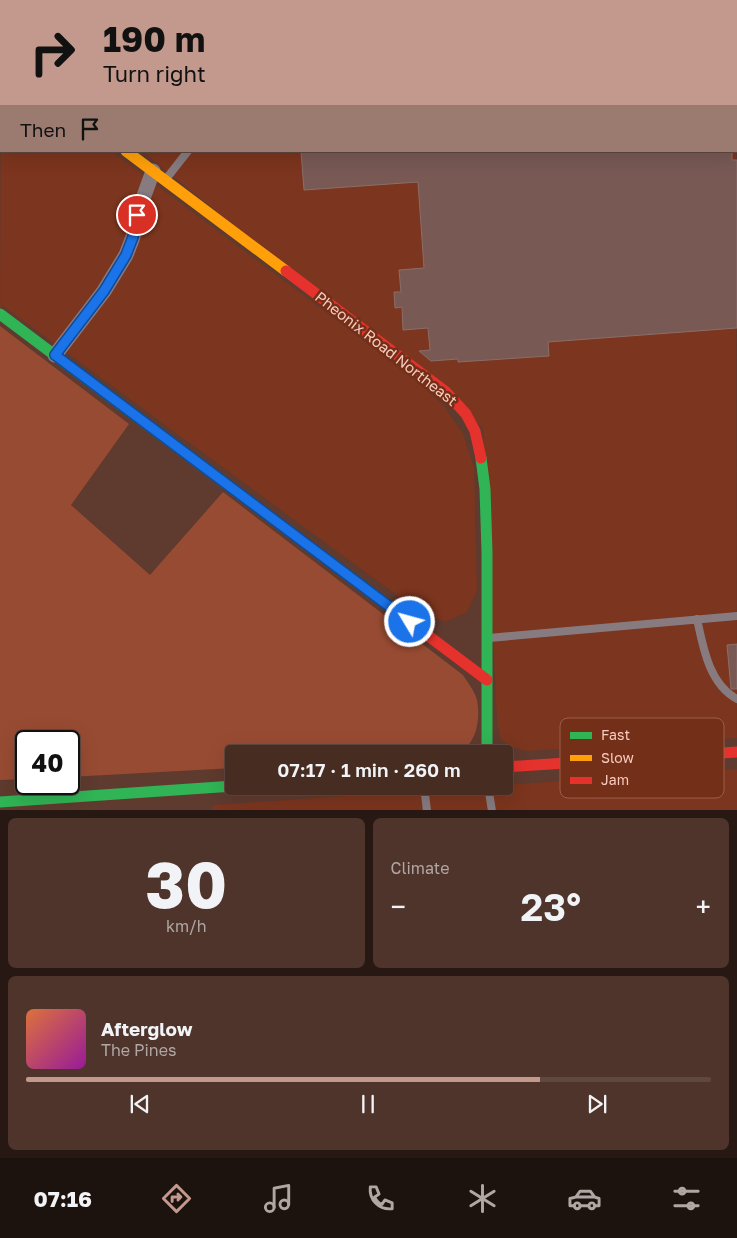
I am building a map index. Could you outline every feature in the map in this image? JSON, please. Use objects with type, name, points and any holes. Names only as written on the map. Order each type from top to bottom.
[{"type":"street","name":"Pheonix Road Northeast","points":[[127,152],[414,367],[446,392],[466,414],[479,443],[485,488],[487,745]]},
{"type":"street","points":[[55,355],[104,291],[126,255],[133,237],[137,215],[159,176]]},
{"type":"street","points":[[0,314],[487,680]]},
{"type":"street","points":[[724,753],[737,752]]},
{"type":"street","points":[[513,767],[560,764]]},
{"type":"street","points":[[0,802],[225,787]]},
{"type":"lane","points":[[159,176],[187,152]]},
{"type":"lane","points":[[487,638],[737,616]]},
{"type":"lane","points":[[697,619],[705,654],[718,683],[737,699]]},
{"type":"lane","points":[[425,795],[427,810]]},
{"type":"lane","points":[[490,795],[492,810]]},
{"type":"shaded area","points":[[1,152],[112,152],[414,378],[444,406],[463,434],[474,467],[477,591],[467,612],[445,622],[417,610],[2,305],[0,312]]},
{"type":"shaded area","points":[[143,152],[736,152],[737,738],[724,739],[724,718],[560,718],[560,749],[526,751],[513,747],[513,745],[508,745],[500,738],[497,720],[483,428]]},
{"type":"shaded area","points":[[0,326],[129,424],[71,505],[150,575],[223,492],[463,675],[475,693],[477,700],[477,724],[469,745],[225,745],[225,768],[80,776],[80,730],[15,730],[15,779],[0,780]]},
{"type":"shaded area","points":[[737,769],[737,810],[213,810],[213,805],[359,795],[513,795],[513,784],[560,781],[560,798],[724,798],[724,770]]},
{"type":"building","points":[[301,152],[732,152],[732,160],[737,160],[737,328],[548,342],[549,356],[458,362],[458,359],[431,361],[419,351],[430,350],[428,328],[403,330],[402,307],[395,308],[394,292],[401,292],[399,270],[424,268],[418,182],[304,190]]},
{"type":"building","points":[[737,644],[737,689],[731,689],[727,645]]},
{"type":"traffic: fast","points":[[0,314],[402,616]]},
{"type":"traffic: fast","points":[[481,458],[485,489],[487,552],[487,745]]},
{"type":"traffic: fast","points":[[0,802],[225,787]]},
{"type":"traffic: slow","points":[[127,152],[286,271]]},
{"type":"traffic: jam","points":[[286,271],[446,392],[466,414],[475,431],[481,458]]},
{"type":"traffic: jam","points":[[402,616],[487,680]]},
{"type":"traffic: jam","points":[[724,753],[737,752]]},
{"type":"traffic: jam","points":[[513,766],[560,763]]},
{"type":"route","points":[[137,215],[131,245],[126,255],[104,291],[55,355],[410,622]]}]
